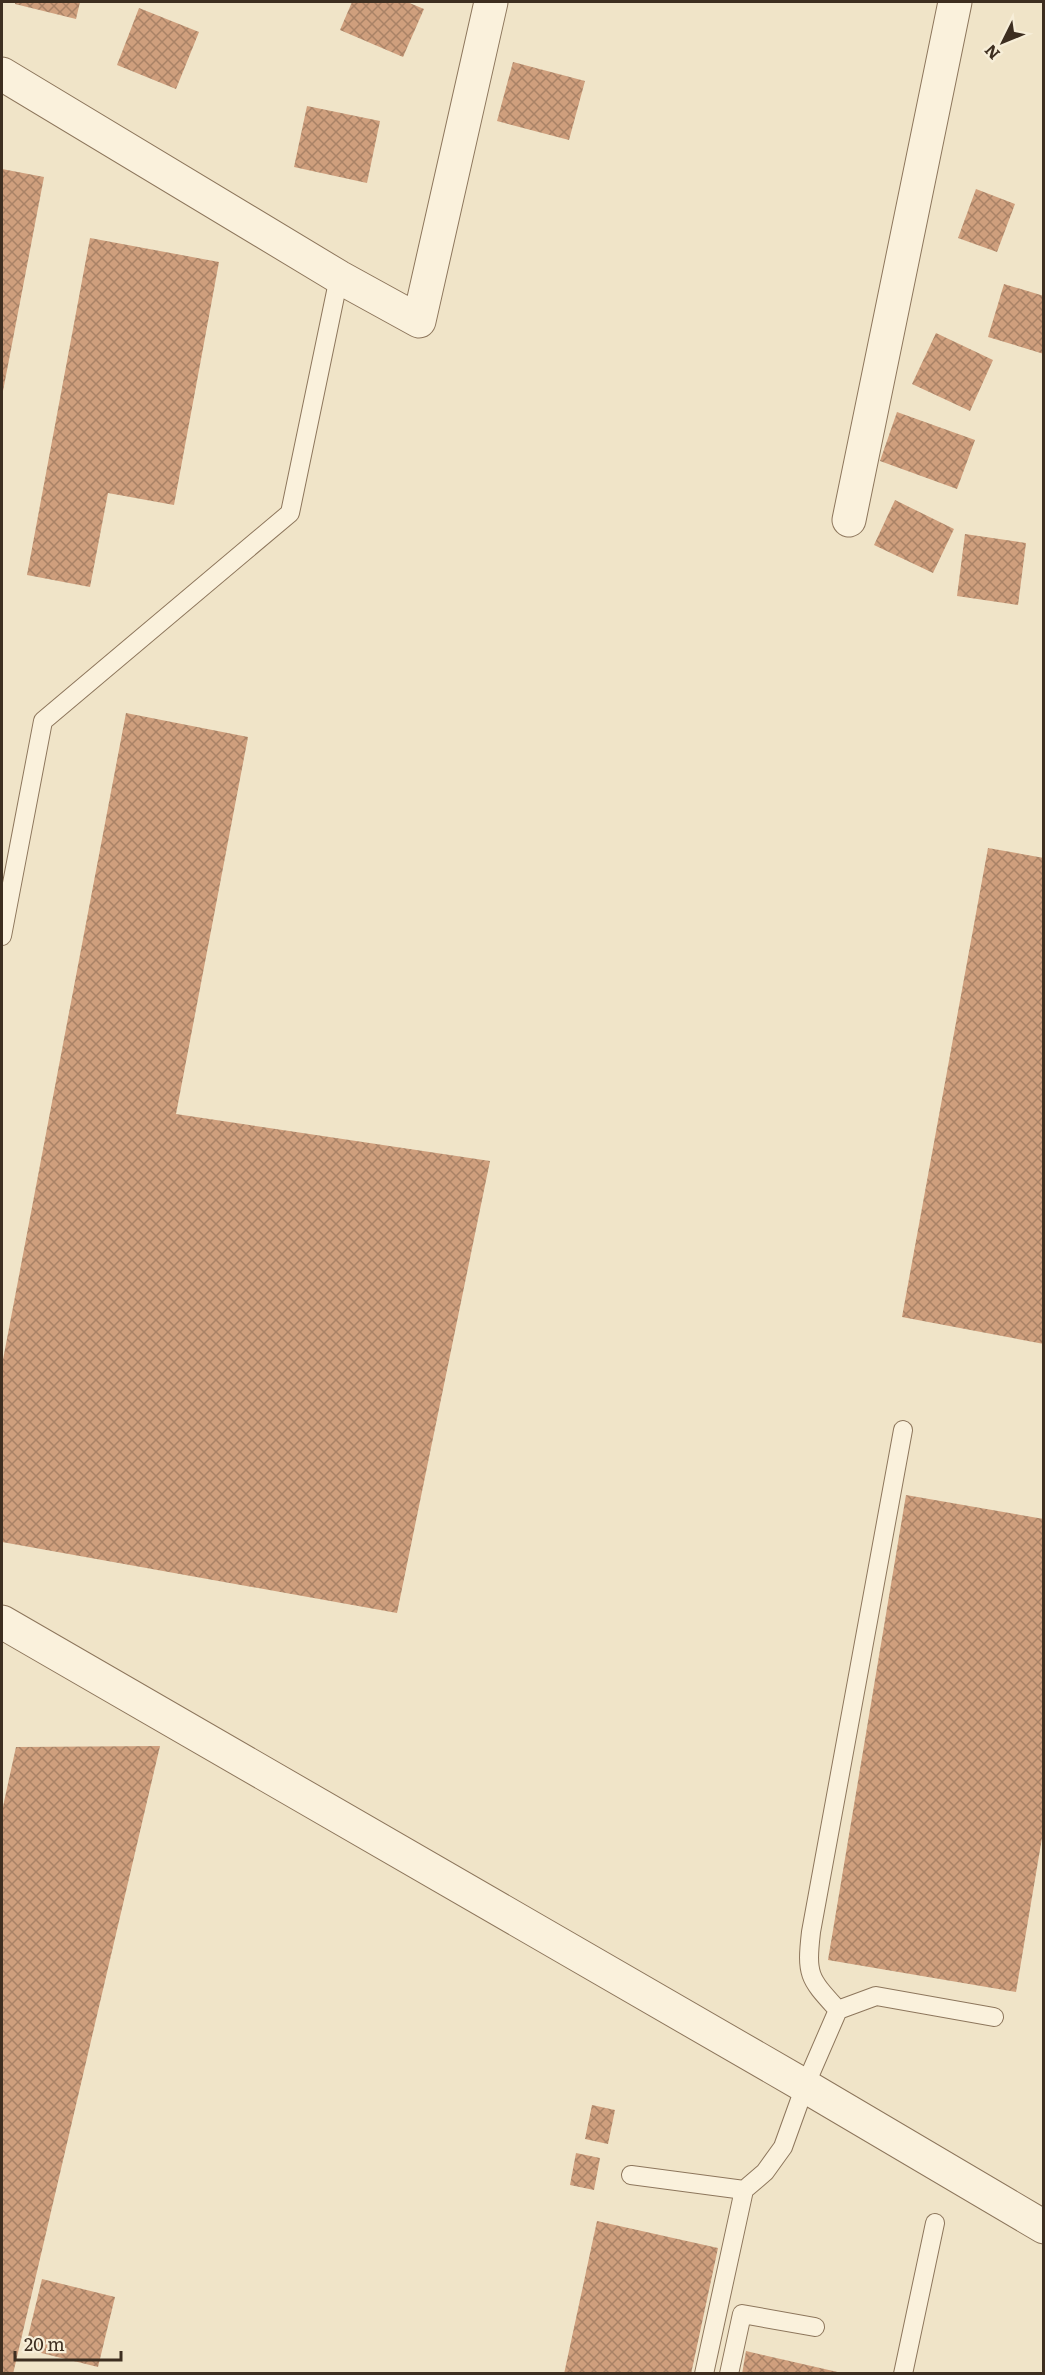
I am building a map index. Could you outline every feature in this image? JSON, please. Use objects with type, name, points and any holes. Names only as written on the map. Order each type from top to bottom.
[{"type":"street","points":[[2,74],[339,277],[418,321],[491,2]]},
{"type":"street","points":[[849,520],[955,2]]},
{"type":"street","points":[[2,1622],[805,2086],[1044,2228]]},
{"type":"lane","points":[[2,936],[44,721],[290,513],[339,277]]},
{"type":"lane","points":[[838,2010],[814,1983],[807,1961],[810,1932],[903,1430]]},
{"type":"lane","points":[[704,2373],[744,2190],[765,2172],[783,2147],[805,2086],[838,2010],[876,1996],[994,2018]]},
{"type":"lane","points":[[631,2175],[744,2190]]},
{"type":"lane","points":[[903,2373],[934,2223]]},
{"type":"lane","points":[[729,2373],[742,2314],[815,2327]]},
{"type":"building","points":[[15,2],[80,2],[76,19],[15,4]]},
{"type":"building","points":[[352,2],[407,2],[424,9],[403,57],[340,30]]},
{"type":"building","points":[[139,8],[199,32],[176,89],[117,65]]},
{"type":"building","points":[[513,62],[585,81],[569,140],[497,121]]},
{"type":"building","points":[[307,106],[380,121],[367,183],[294,167]]},
{"type":"building","points":[[2,169],[44,177],[3,391],[2,391]]},
{"type":"building","points":[[976,189],[1015,204],[997,252],[958,238]]},
{"type":"building","points":[[90,238],[219,262],[174,505],[108,493],[90,587],[27,575]]},
{"type":"building","points":[[1004,284],[1044,296],[1044,354],[988,337]]},
{"type":"building","points":[[936,333],[993,360],[970,411],[912,384]]},
{"type":"building","points":[[897,412],[975,440],[957,489],[880,461]]},
{"type":"building","points":[[895,500],[954,529],[933,573],[874,545]]},
{"type":"building","points":[[965,534],[1026,543],[1018,605],[957,596]]},
{"type":"building","points":[[126,713],[248,737],[176,1114],[490,1161],[397,1613],[2,1542],[2,1365]]},
{"type":"building","points":[[988,848],[1044,858],[1044,1344],[902,1317]]},
{"type":"building","points":[[906,1495],[1044,1519],[1044,1826],[1016,1992],[828,1960]]},
{"type":"building","points":[[160,1746],[13,2374],[2,2374],[2,1811],[16,1747]]},
{"type":"building","points":[[592,2105],[615,2110],[608,2144],[585,2139]]},
{"type":"building","points":[[576,2153],[600,2158],[594,2190],[570,2185]]},
{"type":"building","points":[[597,2221],[718,2248],[691,2374],[564,2374]]},
{"type":"building","points":[[42,2279],[115,2297],[98,2367],[25,2349]]},
{"type":"building","points":[[746,2351],[842,2373],[842,2374],[742,2374]]}]
